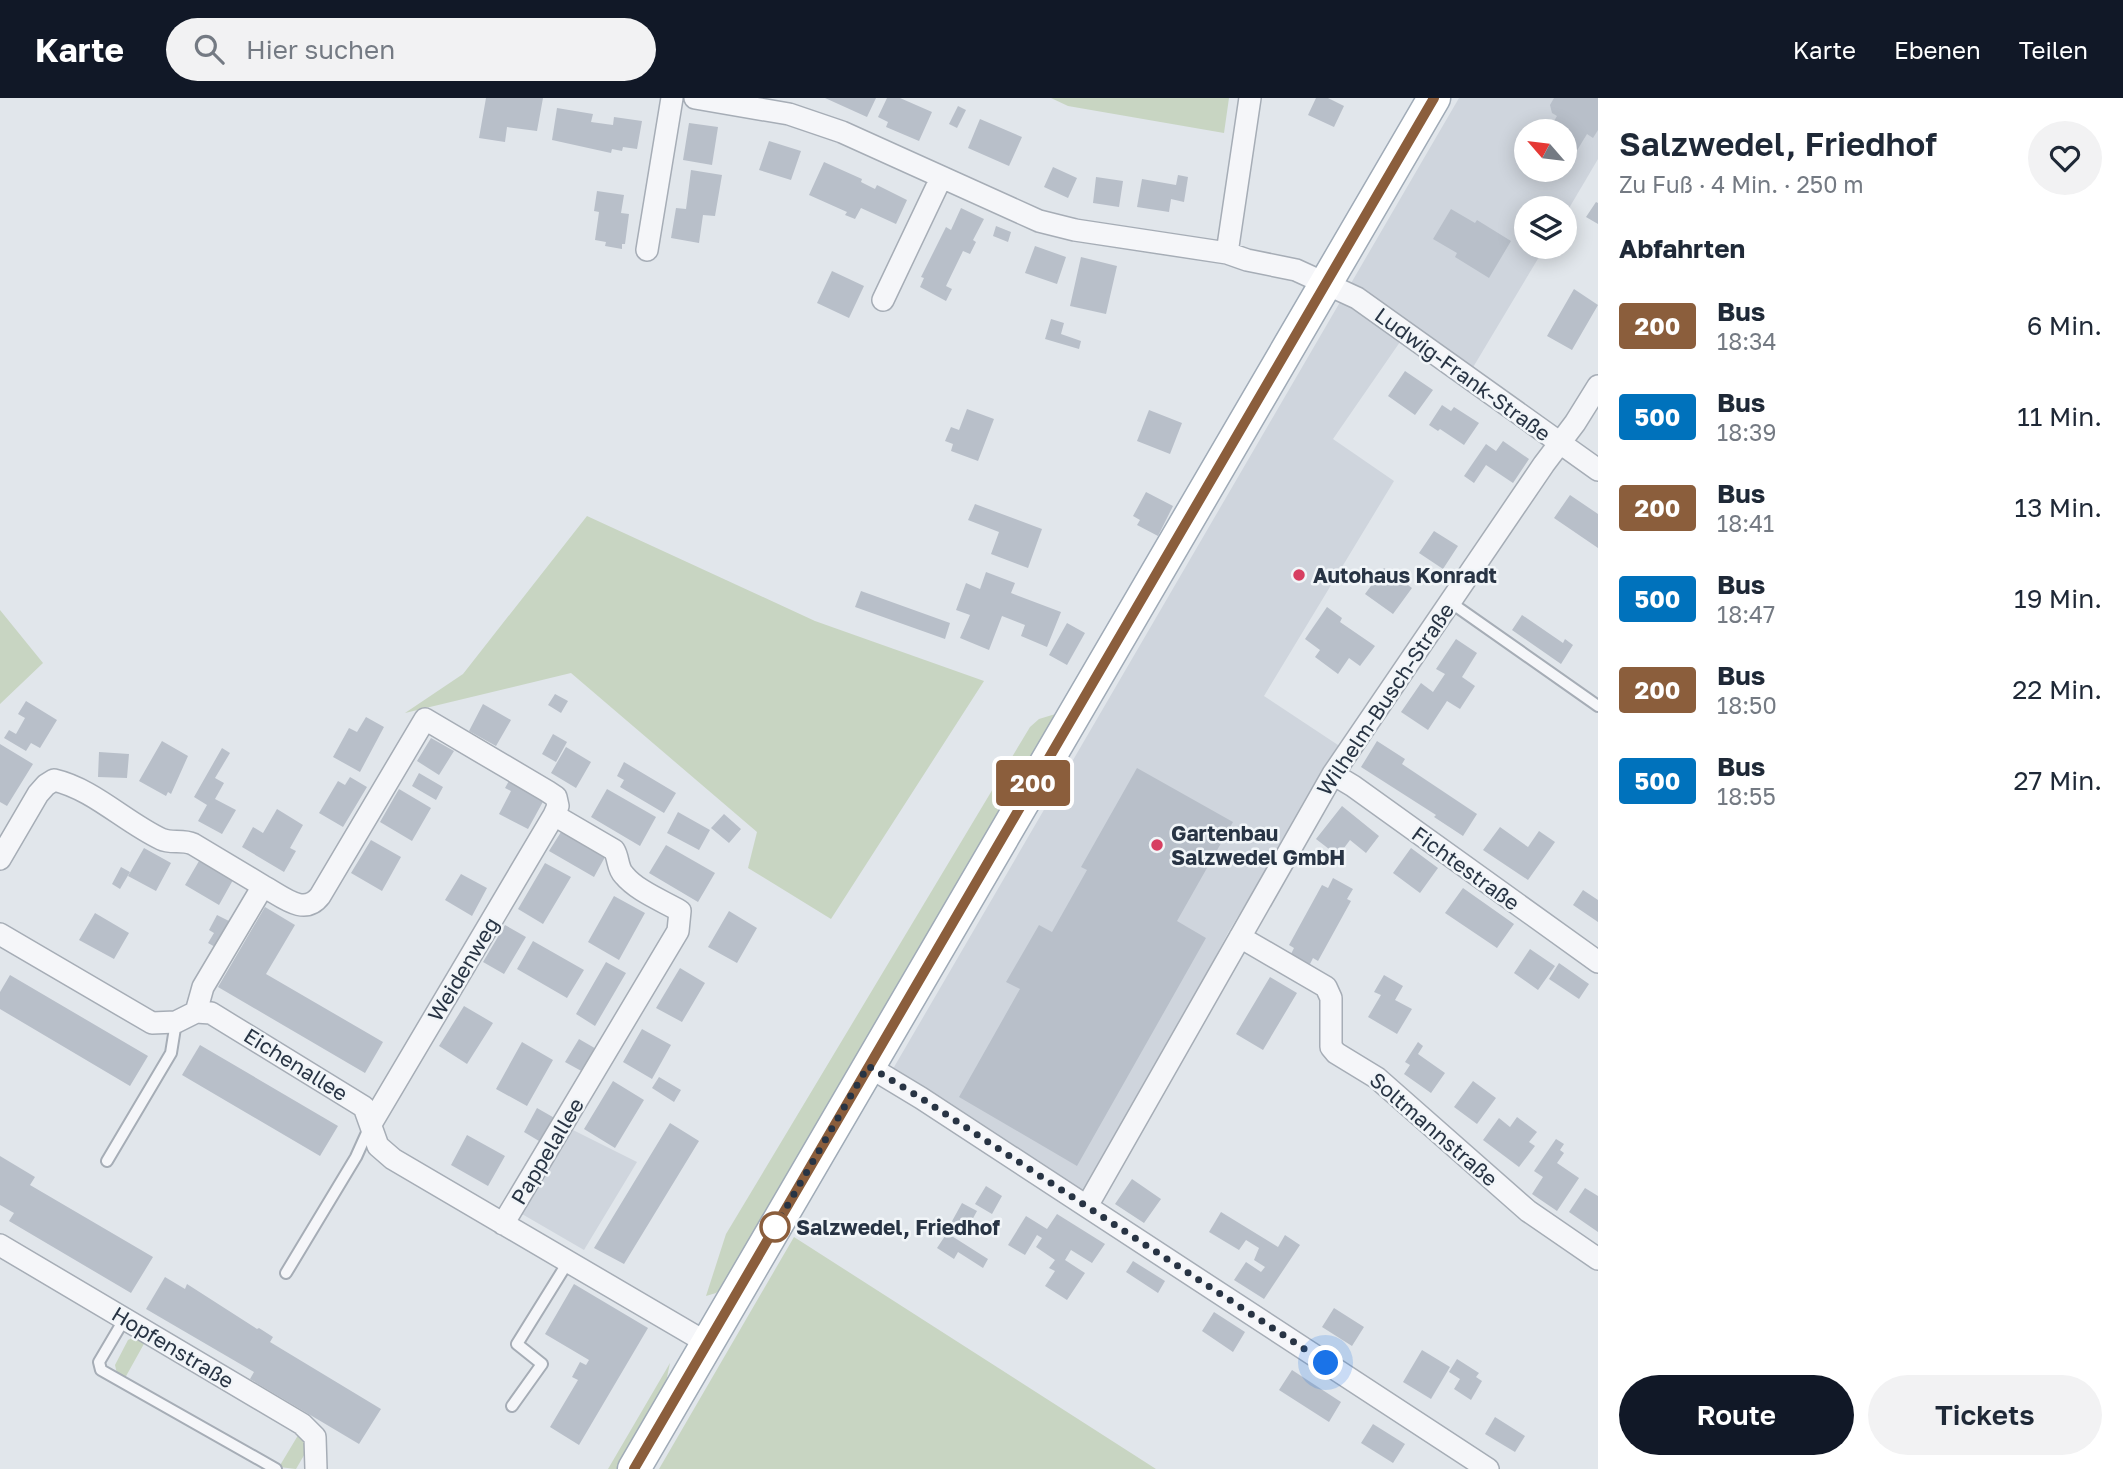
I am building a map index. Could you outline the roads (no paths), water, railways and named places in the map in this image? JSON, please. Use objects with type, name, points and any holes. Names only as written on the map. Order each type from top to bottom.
[{"type":"main road","points":[[634,1469],[1434,98]]},
{"type":"street","points":[[647,250],[672,98]]},
{"type":"street","name":"Ludwig-Frank-Straße","points":[[695,98],[789,114],[823,125],[857,138],[1025,216],[1055,226],[1227,253],[1296,270],[1366,304],[1598,470]]},
{"type":"street","points":[[1227,253],[1250,98]]},
{"type":"street","points":[[883,300],[941,178]]},
{"type":"street","name":"Wilhelm-Busch-Straße","points":[[1087,1206],[1333,774],[1598,386]]},
{"type":"street","points":[[0,859],[46,785],[54,780],[65,783],[161,839],[193,844],[299,906],[307,907],[315,903],[332,877],[425,719],[556,797],[558,806],[554,815]]},
{"type":"street","name":"Fichtestraße","points":[[1333,774],[1598,962]]},
{"type":"street","name":"Pappelallee","points":[[503,1224],[678,930],[680,911],[630,882],[622,874],[619,858],[614,850],[554,815]]},
{"type":"street","name":"Weidenweg","points":[[371,1124],[554,815]]},
{"type":"street","points":[[0,934],[152,1023],[176,1022],[196,1012],[203,987],[263,886]]},
{"type":"street","name":"Soltmannstraße","points":[[1240,937],[1326,987],[1331,999],[1332,1047],[1336,1053],[1377,1078],[1528,1211],[1598,1259]]},
{"type":"street","name":"Eichenallee","points":[[196,1012],[211,1013],[364,1107],[378,1146],[393,1159],[707,1343]]},
{"type":"street","points":[[868,1066],[1488,1469]]},
{"type":"street","name":"Hopfenstraße","points":[[0,1245],[302,1424],[315,1437],[316,1469]]},
{"type":"lane","points":[[1450,602],[1598,706]]},
{"type":"lane","points":[[107,1161],[171,1053],[176,1022]]},
{"type":"lane","points":[[286,1273],[356,1157],[371,1124]]},
{"type":"lane","points":[[512,1406],[542,1364],[517,1344],[568,1262]]},
{"type":"lane","points":[[125,1318],[99,1362],[100,1370],[276,1469]]},
{"type":"place","name":"Autohaus Konradt","points":[[1299,575]]},
{"type":"place","name":"Gartenbau Salzwedel GmbH","points":[[1157,845]]},
{"type":"place","name":"Salzwedel, Friedhof","points":[[775,1227]]}]
